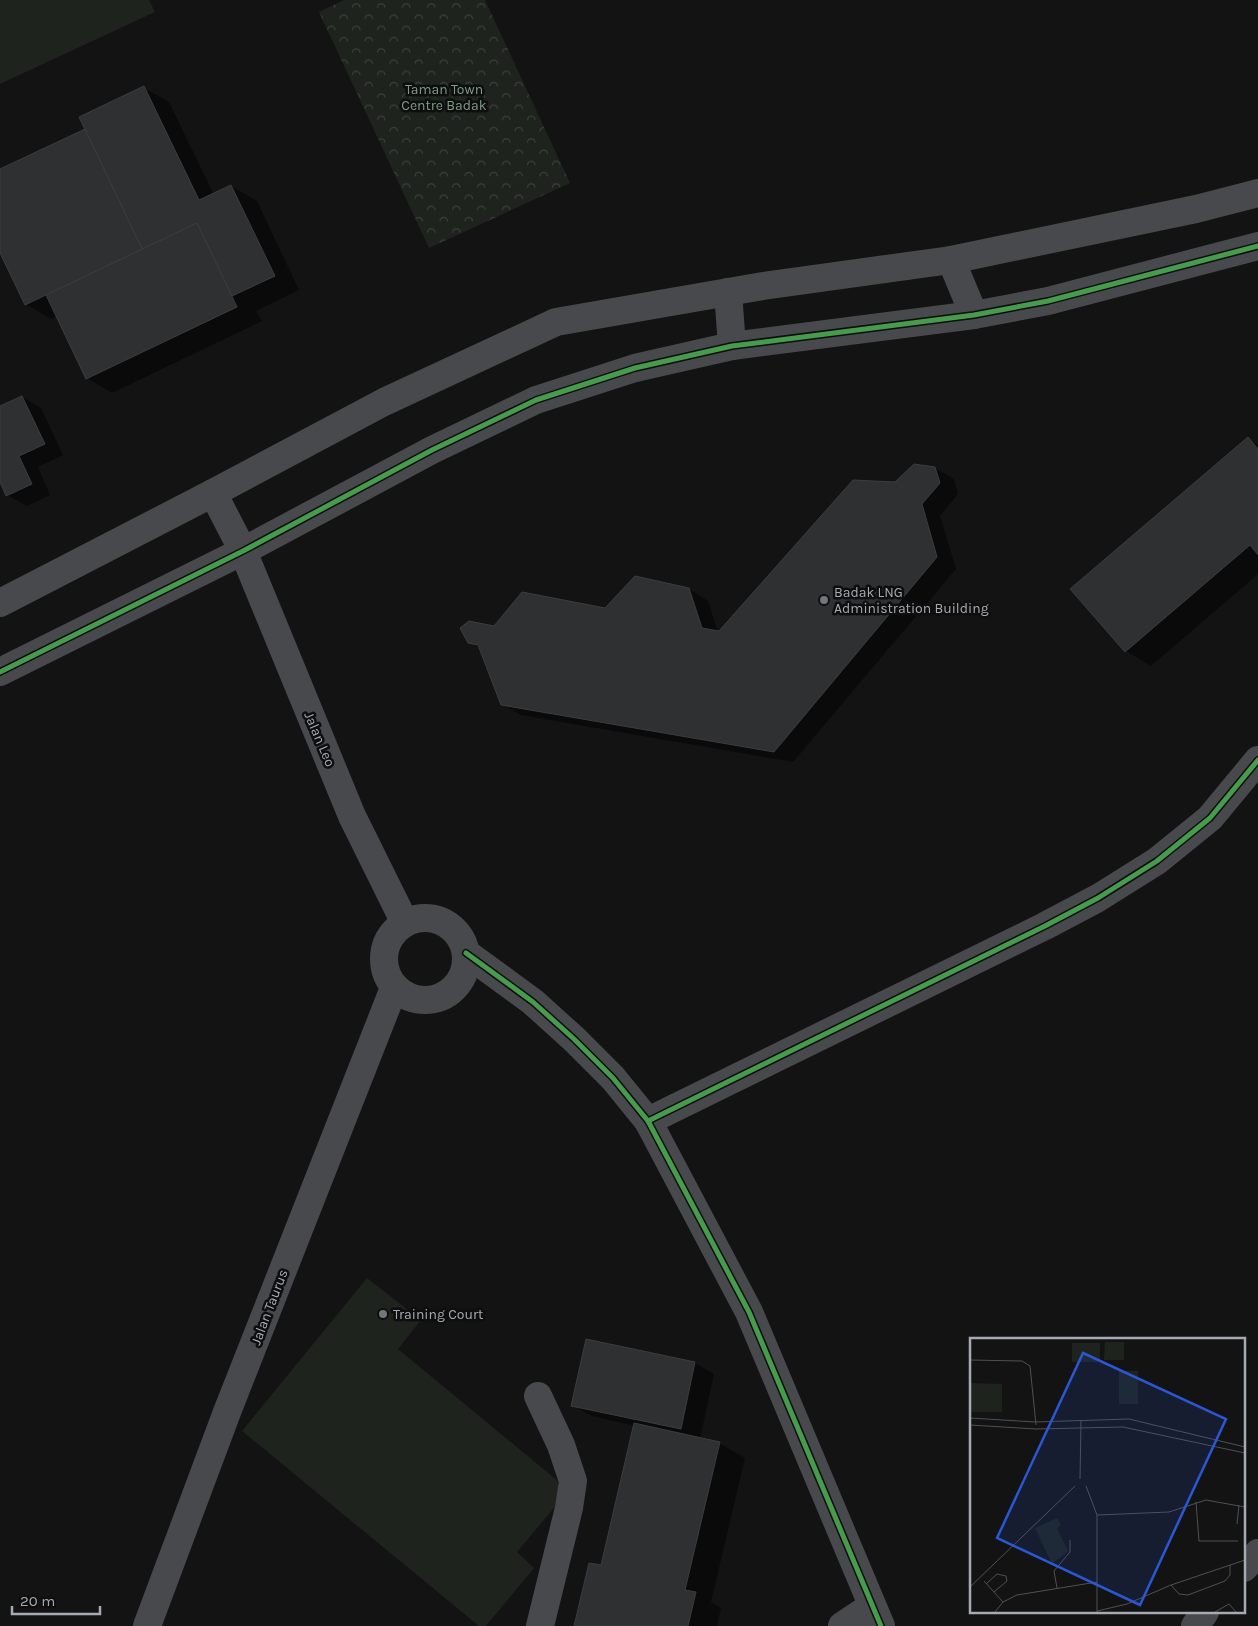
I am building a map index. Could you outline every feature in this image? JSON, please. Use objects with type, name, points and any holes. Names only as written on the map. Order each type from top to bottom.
[{"type":"street","points":[[0,603],[384,402],[556,322],[728,292],[951,260],[1196,209],[1258,193]]},
{"type":"street","points":[[0,672],[243,551],[432,450],[536,400],[635,368],[732,346],[974,315],[1048,301],[1258,246]]},
{"type":"street","points":[[951,260],[974,315]]},
{"type":"street","points":[[728,292],[732,346]]},
{"type":"street","name":"Jalan Leo","points":[[213,493],[243,551],[352,816],[405,923]]},
{"type":"street","points":[[648,1121],[1036,931],[1098,898],[1157,861],[1210,818],[1258,760]]},
{"type":"street","points":[[418,918],[431,918],[450,925],[462,940],[466,953],[466,966],[462,979],[454,989],[443,997],[417,1001],[405,996],[394,988],[386,976],[383,961],[385,946],[393,932],[405,923],[418,918]]},
{"type":"street","points":[[466,953],[533,1002],[574,1039],[613,1078],[648,1121],[748,1312],[876,1616],[842,1626]]},
{"type":"street","name":"Jalan Taurus","points":[[147,1626],[238,1386],[394,988]]},
{"type":"street","points":[[538,1396],[561,1445],[574,1481],[540,1626]]},
{"type":"street","points":[[1246,1566],[1258,1553]]},
{"type":"street","points":[[1195,1626],[1204,1614]]},
{"type":"green space","points":[[0,0],[149,0],[155,12],[0,84]]},
{"type":"green space","name":"Taman Town Centre Badak","points":[[344,0],[485,0],[570,183],[429,248],[319,12]]},
{"type":"green space","points":[[367,1278],[421,1320],[398,1349],[558,1481],[559,1502],[517,1552],[534,1568],[486,1626],[479,1626],[242,1431]]},
{"type":"building","points":[[144,86],[199,200],[231,185],[275,276],[232,296],[197,223],[142,249],[79,117]]},
{"type":"building","points":[[85,129],[142,249],[25,305],[0,253],[0,169]]},
{"type":"building","points":[[197,223],[237,307],[86,379],[46,295]]},
{"type":"building","points":[[22,396],[45,444],[19,456],[32,484],[6,496],[0,482],[0,406]]},
{"type":"building","points":[[1248,437],[1258,449],[1258,555],[1250,545],[1125,652],[1070,589]]},
{"type":"building","name":"Badak LNG Administration Building","points":[[914,464],[935,467],[940,483],[922,504],[937,557],[774,752],[501,705],[478,645],[468,643],[460,628],[469,621],[494,626],[522,592],[605,608],[635,576],[689,588],[702,628],[719,631],[853,480],[895,482]]},
{"type":"building","points":[[586,1339],[695,1362],[681,1429],[571,1406]]},
{"type":"building","points":[[634,1423],[720,1442],[685,1590],[696,1592],[688,1626],[574,1626],[589,1563],[601,1565]]},
{"type":"cycle path","points":[[0,672],[243,551],[432,450],[536,400],[635,368],[732,346],[974,315],[1048,301],[1258,246]]},
{"type":"cycle path","points":[[648,1121],[1045,926],[1098,898],[1157,861],[1210,818],[1258,760]]},
{"type":"cycle path","points":[[466,953],[533,1002],[574,1039],[613,1078],[648,1121],[749,1312],[881,1626]]},
{"type":"place","name":"Badak LNG Administration Building","points":[[824,600]]},
{"type":"place","name":"Training Court","points":[[383,1314]]}]
